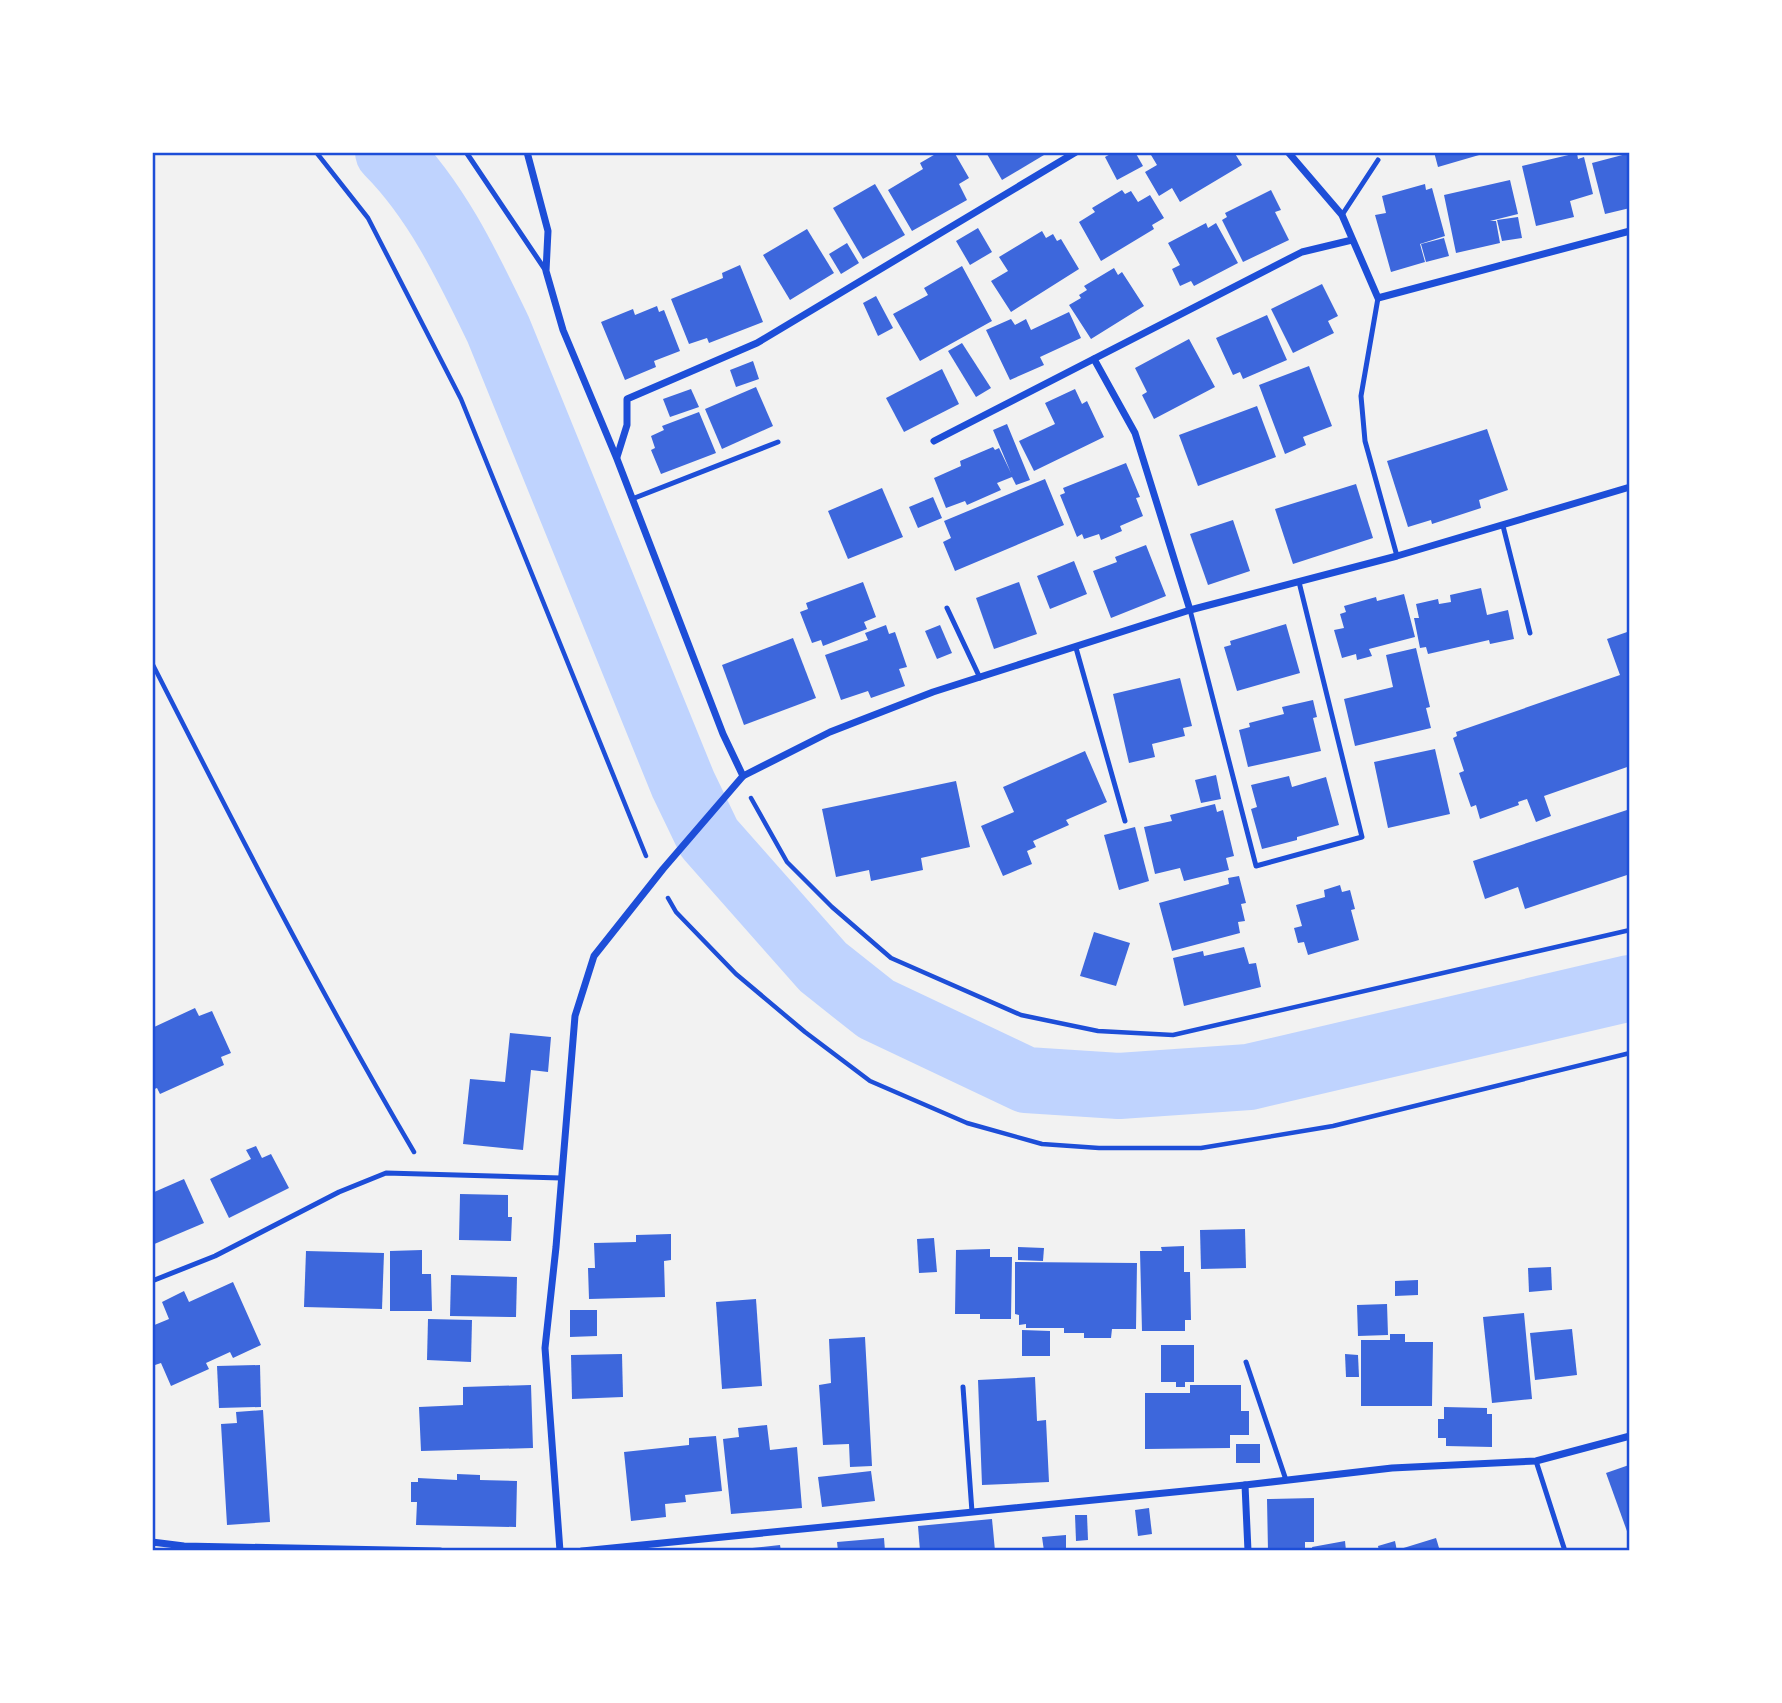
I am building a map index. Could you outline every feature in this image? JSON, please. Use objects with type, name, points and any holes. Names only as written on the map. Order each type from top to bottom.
[{"type":"street","points":[[527,152],[548,231],[546,271],[563,330],[617,458],[723,734],[743,776]]},
{"type":"street","points":[[617,458],[627,425],[627,399],[757,343],[1076,152]]},
{"type":"street","points":[[1288,152],[1342,215],[1378,298],[1630,231]]},
{"type":"street","points":[[934,441],[1302,252],[1352,240]]},
{"type":"street","points":[[1094,359],[1135,433],[1190,610]]},
{"type":"street","points":[[560,1551],[544,1348],[575,1016],[594,956],[663,869],[743,776],[830,732],[933,692],[1190,610],[1397,556],[1630,486]]},
{"type":"street","points":[[582,1551],[1392,1468],[1536,1461],[1630,1436]]},
{"type":"street","points":[[1245,1485],[1248,1551]]},
{"type":"street","points":[[152,1542],[184,1548],[440,1551]]},
{"type":"lane","points":[[466,152],[546,271]]},
{"type":"lane","points":[[1342,215],[1378,160]]},
{"type":"lane","points":[[1378,298],[1362,396],[1365,441],[1397,556]]},
{"type":"lane","points":[[632,499],[778,442]]},
{"type":"lane","points":[[1503,526],[1530,633]]},
{"type":"lane","points":[[1190,610],[1255,866],[1362,837],[1299,582]]},
{"type":"lane","points":[[947,608],[980,678]]},
{"type":"lane","points":[[1076,648],[1125,821]]},
{"type":"lane","points":[[152,1280],[215,1256],[339,1192],[386,1173],[561,1178]]},
{"type":"lane","points":[[1246,1362],[1286,1480]]},
{"type":"lane","points":[[963,1387],[972,1512]]},
{"type":"lane","points":[[1536,1461],[1565,1551]]},
{"type":"path","points":[[316,152],[368,218],[461,398],[623,803],[656,878],[676,912],[736,974],[805,1032],[870,1081],[967,1123],[1042,1144],[1099,1148],[1201,1148],[1333,1126],[1630,1053]]},
{"type":"path","points":[[152,663],[317,984],[427,1174]]},
{"type":"path","points":[[743,776],[753,806],[787,862],[832,907],[891,958],[1021,1015],[1098,1031],[1173,1035],[1630,930]]},
{"type":"building","points":[[939,152],[954,152],[969,178],[959,184],[967,200],[912,231],[888,190],[923,169],[920,163]]},
{"type":"building","points":[[1049,152],[1002,180],[987,154]]},
{"type":"building","points":[[1114,152],[1135,152],[1143,166],[1117,180],[1105,157]]},
{"type":"building","points":[[1157,152],[1234,152],[1242,165],[1180,202],[1172,188],[1159,196],[1145,172],[1157,165],[1151,155]]},
{"type":"building","points":[[1434,152],[1486,152],[1486,153],[1438,167]]},
{"type":"building","points":[[1577,153],[1578,159],[1584,157],[1593,194],[1570,201],[1574,217],[1536,226],[1522,166]]},
{"type":"building","points":[[1630,153],[1630,208],[1605,214],[1592,163]]},
{"type":"building","points":[[1510,180],[1518,214],[1490,221],[1496,221],[1500,243],[1456,253],[1444,195]]},
{"type":"building","points":[[875,184],[905,235],[863,259],[833,208]]},
{"type":"building","points":[[1425,184],[1426,190],[1432,188],[1445,236],[1420,244],[1425,262],[1391,272],[1375,215],[1386,213],[1382,196]]},
{"type":"building","points":[[1122,190],[1125,194],[1131,191],[1138,202],[1150,195],[1164,218],[1152,225],[1154,229],[1101,261],[1079,222],[1095,212],[1092,208]]},
{"type":"building","points":[[1271,190],[1281,210],[1275,212],[1289,240],[1243,262],[1222,220],[1227,217],[1225,213]]},
{"type":"building","points":[[1518,217],[1522,238],[1502,241],[1497,220]]},
{"type":"building","points":[[1206,223],[1208,228],[1216,223],[1238,263],[1194,286],[1191,281],[1180,286],[1172,269],[1180,265],[1168,243]]},
{"type":"building","points":[[978,228],[992,252],[970,265],[956,241]]},
{"type":"building","points":[[807,229],[834,273],[790,300],[763,255]]},
{"type":"building","points":[[1042,231],[1046,238],[1053,234],[1057,241],[1061,239],[1079,269],[1011,312],[991,281],[1008,271],[999,257]]},
{"type":"building","points":[[1444,238],[1449,256],[1426,262],[1421,244]]},
{"type":"building","points":[[847,243],[859,263],[841,274],[829,254]]},
{"type":"building","points":[[740,265],[763,322],[709,343],[707,338],[689,344],[671,299],[723,278],[722,273]]},
{"type":"building","points":[[962,266],[992,321],[920,361],[893,314],[928,295],[924,288]]},
{"type":"building","points":[[1114,268],[1118,275],[1122,272],[1144,306],[1091,339],[1069,305],[1081,298],[1079,295],[1087,290],[1084,286]]},
{"type":"building","points":[[1322,284],[1338,316],[1328,321],[1334,333],[1293,353],[1271,309]]},
{"type":"building","points":[[876,296],[893,328],[878,336],[863,303]]},
{"type":"building","points":[[657,306],[659,312],[664,310],[680,351],[654,361],[656,367],[625,380],[601,322],[633,309],[635,315]]},
{"type":"building","points":[[1069,312],[1081,338],[1040,357],[1044,365],[1010,380],[986,330],[1011,319],[1015,325],[1026,319],[1031,330]]},
{"type":"building","points":[[1267,315],[1287,360],[1243,379],[1240,372],[1233,375],[1216,338]]},
{"type":"building","points":[[1189,339],[1215,387],[1154,419],[1142,395],[1147,392],[1135,368]]},
{"type":"building","points":[[962,343],[991,388],[976,397],[948,351]]},
{"type":"building","points":[[753,361],[759,379],[736,387],[730,370]]},
{"type":"building","points":[[1309,366],[1332,426],[1303,437],[1306,445],[1285,454],[1259,385]]},
{"type":"building","points":[[942,369],[959,404],[904,432],[886,398]]},
{"type":"building","points":[[756,387],[773,426],[722,449],[705,409]]},
{"type":"building","points":[[691,389],[699,407],[670,417],[663,399]]},
{"type":"building","points":[[1075,389],[1082,404],[1087,401],[1104,437],[1034,471],[1019,441],[1055,424],[1045,403]]},
{"type":"building","points":[[1257,406],[1276,457],[1198,486],[1179,435]]},
{"type":"building","points":[[699,412],[716,453],[661,474],[651,450],[655,448],[651,436],[664,430],[662,426]]},
{"type":"building","points":[[1007,424],[1030,480],[1016,485],[1012,477],[997,483],[1001,490],[967,505],[965,501],[946,508],[934,478],[961,466],[960,461],[993,447],[995,450],[999,448],[1011,473],[993,430]]},
{"type":"building","points":[[1487,429],[1508,490],[1479,500],[1481,508],[1432,524],[1431,520],[1408,527],[1387,461]]},
{"type":"building","points":[[1126,463],[1140,497],[1136,498],[1143,516],[1120,526],[1122,531],[1101,540],[1099,534],[1084,539],[1082,534],[1077,537],[1060,495],[1065,493],[1063,488]]},
{"type":"building","points":[[1045,479],[1064,525],[955,571],[943,542],[951,538],[944,521]]},
{"type":"building","points":[[1356,484],[1373,538],[1293,564],[1275,509]]},
{"type":"building","points":[[882,488],[903,537],[848,559],[828,511]]},
{"type":"building","points":[[933,497],[942,518],[918,528],[909,507]]},
{"type":"building","points":[[1233,520],[1250,571],[1208,585],[1190,534]]},
{"type":"building","points":[[1146,545],[1166,596],[1111,618],[1093,571],[1117,562],[1115,557]]},
{"type":"building","points":[[1074,561],[1087,594],[1050,609],[1037,576]]},
{"type":"building","points":[[863,582],[876,617],[864,622],[867,629],[823,646],[821,640],[812,643],[800,612],[808,609],[806,603]]},
{"type":"building","points":[[1019,582],[1037,634],[994,649],[976,598]]},
{"type":"building","points":[[1481,588],[1487,615],[1508,610],[1514,639],[1490,644],[1489,640],[1428,654],[1426,647],[1420,648],[1414,618],[1419,618],[1416,604],[1438,599],[1439,604],[1451,602],[1450,595]]},
{"type":"building","points":[[1404,594],[1415,637],[1369,649],[1372,656],[1357,660],[1356,654],[1342,658],[1334,630],[1344,628],[1340,614],[1346,612],[1344,606],[1376,597],[1377,601]]},
{"type":"building","points":[[1286,624],[1300,673],[1237,691],[1224,647],[1231,645],[1230,641]]},
{"type":"building","points":[[886,625],[889,634],[895,632],[907,667],[899,669],[905,686],[871,698],[868,691],[841,700],[825,655],[868,640],[865,633]]},
{"type":"building","points":[[940,625],[952,653],[937,659],[925,631]]},
{"type":"building","points":[[1630,631],[1630,766],[1544,796],[1551,816],[1536,822],[1527,799],[1518,802],[1519,805],[1480,819],[1476,805],[1471,807],[1459,773],[1464,771],[1453,738],[1457,736],[1456,732],[1620,675],[1607,639]]},
{"type":"building","points":[[793,638],[816,698],[744,725],[722,665]]},
{"type":"building","points":[[1416,648],[1430,707],[1426,708],[1431,728],[1355,746],[1344,699],[1393,687],[1386,655]]},
{"type":"building","points":[[1180,678],[1192,726],[1183,728],[1185,736],[1152,744],[1155,757],[1129,763],[1113,694]]},
{"type":"building","points":[[1313,700],[1317,717],[1313,718],[1321,751],[1248,767],[1239,730],[1250,727],[1249,723],[1284,714],[1282,707]]},
{"type":"building","points":[[1435,749],[1450,814],[1388,828],[1374,762]]},
{"type":"building","points":[[1085,751],[1107,802],[1066,820],[1069,825],[1033,841],[1036,847],[1027,851],[1032,864],[1003,876],[981,826],[1014,812],[1003,787]]},
{"type":"building","points":[[1216,775],[1221,799],[1201,803],[1195,780]]},
{"type":"building","points":[[1289,776],[1292,787],[1326,777],[1339,825],[1262,849],[1251,809],[1257,807],[1251,785]]},
{"type":"building","points":[[956,781],[970,847],[921,858],[923,870],[871,881],[869,870],[836,877],[822,809]]},
{"type":"building","points":[[1215,804],[1217,812],[1223,810],[1234,856],[1226,858],[1229,870],[1184,881],[1180,868],[1155,874],[1144,827],[1172,821],[1170,815]]},
{"type":"building","points":[[1630,809],[1630,874],[1525,909],[1518,887],[1485,899],[1473,861]]},
{"type":"building","points":[[1135,827],[1149,881],[1119,890],[1104,835]]},
{"type":"building","points":[[1239,876],[1246,903],[1241,904],[1245,921],[1238,922],[1240,933],[1172,951],[1159,903],[1229,884],[1228,878]]},
{"type":"building","points":[[1340,885],[1342,892],[1350,890],[1355,909],[1351,910],[1359,940],[1308,955],[1304,942],[1298,943],[1294,928],[1302,926],[1296,905],[1325,897],[1324,890]]},
{"type":"building","points":[[1094,932],[1130,943],[1116,986],[1080,976]]},
{"type":"building","points":[[1244,947],[1249,964],[1256,963],[1261,987],[1184,1006],[1173,958],[1203,951],[1204,956]]},
{"type":"building","points":[[195,1008],[199,1016],[212,1011],[231,1053],[221,1057],[224,1065],[160,1094],[157,1088],[152,1090],[152,1028]]},
{"type":"building","points":[[510,1033],[551,1037],[548,1072],[531,1070],[523,1150],[463,1144],[470,1079],[505,1082]]},
{"type":"building","points":[[256,1146],[262,1158],[271,1154],[289,1188],[229,1218],[210,1179],[251,1159],[246,1150]]},
{"type":"building","points":[[184,1179],[204,1223],[152,1245],[152,1193]]},
{"type":"building","points":[[460,1194],[508,1195],[508,1217],[512,1217],[511,1241],[459,1240]]},
{"type":"building","points":[[1245,1229],[1246,1268],[1201,1269],[1200,1230]]},
{"type":"building","points":[[671,1234],[671,1260],[664,1261],[665,1297],[589,1299],[588,1268],[595,1268],[594,1243],[636,1242],[636,1235]]},
{"type":"building","points":[[934,1238],[937,1272],[919,1273],[917,1239]]},
{"type":"building","points":[[1184,1246],[1184,1272],[1190,1272],[1191,1320],[1185,1320],[1185,1331],[1142,1331],[1140,1251],[1162,1251],[1161,1247]]},
{"type":"building","points":[[1018,1247],[1044,1248],[1043,1261],[1018,1260]]},
{"type":"building","points":[[990,1249],[990,1257],[1012,1257],[1011,1319],[980,1319],[980,1314],[955,1314],[956,1250]]},
{"type":"building","points":[[422,1250],[422,1274],[431,1274],[432,1311],[390,1311],[390,1251]]},
{"type":"building","points":[[306,1251],[384,1253],[382,1309],[304,1307]]},
{"type":"building","points":[[1015,1262],[1137,1263],[1136,1329],[1112,1329],[1111,1338],[1084,1338],[1084,1333],[1064,1333],[1064,1328],[1026,1328],[1026,1324],[1019,1325],[1019,1315],[1015,1314]]},
{"type":"building","points":[[1551,1267],[1552,1290],[1529,1292],[1528,1268]]},
{"type":"building","points":[[451,1275],[517,1277],[516,1317],[450,1316]]},
{"type":"building","points":[[1418,1280],[1418,1295],[1395,1296],[1395,1281]]},
{"type":"building","points":[[233,1282],[261,1345],[233,1358],[230,1352],[206,1363],[209,1369],[171,1386],[161,1363],[152,1366],[152,1326],[169,1319],[162,1302],[184,1291],[189,1302]]},
{"type":"building","points":[[756,1299],[762,1386],[722,1389],[716,1302]]},
{"type":"building","points":[[1387,1304],[1388,1335],[1358,1336],[1357,1305]]},
{"type":"building","points":[[570,1310],[597,1310],[597,1336],[570,1337]]},
{"type":"building","points":[[1524,1313],[1532,1399],[1492,1403],[1483,1317]]},
{"type":"building","points":[[428,1319],[472,1320],[471,1362],[427,1360]]},
{"type":"building","points":[[1572,1329],[1577,1375],[1535,1380],[1530,1333]]},
{"type":"building","points":[[1022,1330],[1050,1331],[1050,1356],[1022,1356]]},
{"type":"building","points":[[1390,1334],[1405,1334],[1405,1342],[1433,1342],[1432,1406],[1361,1406],[1361,1340],[1390,1340]]},
{"type":"building","points":[[865,1337],[872,1466],[850,1467],[849,1444],[823,1445],[819,1385],[831,1383],[829,1339]]},
{"type":"building","points":[[1161,1345],[1194,1345],[1194,1382],[1185,1382],[1185,1387],[1176,1387],[1176,1382],[1161,1382]]},
{"type":"building","points":[[622,1354],[623,1397],[572,1399],[571,1355]]},
{"type":"building","points":[[1345,1354],[1358,1355],[1359,1377],[1346,1377]]},
{"type":"building","points":[[260,1365],[261,1407],[219,1408],[217,1366]]},
{"type":"building","points":[[1035,1377],[1037,1421],[1046,1420],[1049,1482],[982,1485],[978,1380]]},
{"type":"building","points":[[531,1385],[533,1448],[421,1451],[419,1407],[463,1405],[463,1387]]},
{"type":"building","points":[[1190,1385],[1241,1385],[1241,1411],[1249,1411],[1249,1435],[1230,1435],[1230,1448],[1145,1449],[1145,1393],[1190,1393]]},
{"type":"building","points":[[1444,1407],[1487,1408],[1487,1414],[1492,1414],[1492,1447],[1446,1446],[1446,1438],[1438,1438],[1438,1419],[1444,1419]]},
{"type":"building","points":[[263,1410],[270,1522],[227,1525],[221,1424],[237,1423],[236,1412]]},
{"type":"building","points":[[767,1425],[770,1450],[797,1447],[802,1508],[731,1514],[723,1439],[739,1437],[738,1428]]},
{"type":"building","points":[[716,1436],[722,1491],[685,1495],[686,1502],[665,1504],[666,1517],[631,1521],[624,1452],[689,1445],[689,1438]]},
{"type":"building","points":[[1236,1444],[1260,1444],[1260,1463],[1236,1463]]},
{"type":"building","points":[[1629,1465],[1630,1534],[1628,1534],[1606,1473]]},
{"type":"building","points":[[871,1471],[875,1501],[822,1507],[818,1477]]},
{"type":"building","points":[[457,1474],[480,1475],[480,1480],[517,1481],[516,1527],[416,1525],[417,1502],[411,1502],[411,1482],[418,1482],[418,1478],[457,1480]]},
{"type":"building","points":[[1314,1498],[1314,1542],[1305,1542],[1305,1551],[1268,1551],[1267,1499]]},
{"type":"building","points":[[1149,1508],[1152,1534],[1138,1536],[1135,1510]]},
{"type":"building","points":[[1075,1515],[1087,1515],[1088,1540],[1076,1541]]},
{"type":"building","points":[[992,1519],[995,1551],[920,1551],[918,1526]]},
{"type":"building","points":[[1066,1535],[1066,1551],[1044,1551],[1042,1537]]},
{"type":"building","points":[[884,1538],[885,1551],[838,1551],[837,1542]]},
{"type":"building","points":[[1436,1538],[1440,1551],[1397,1551],[1397,1550]]},
{"type":"building","points":[[1345,1541],[1346,1551],[1313,1551],[1312,1547]]},
{"type":"building","points":[[1395,1541],[1397,1551],[1379,1551],[1378,1546]]},
{"type":"building","points":[[780,1545],[781,1551],[743,1551],[743,1549]]},
{"type":"waterway","points":[[388,152],[406,171],[436,213],[463,259],[498,329],[683,784],[709,838],[823,967],[876,1009],[1026,1080],[1119,1086],[1249,1077],[1630,988]]}]
